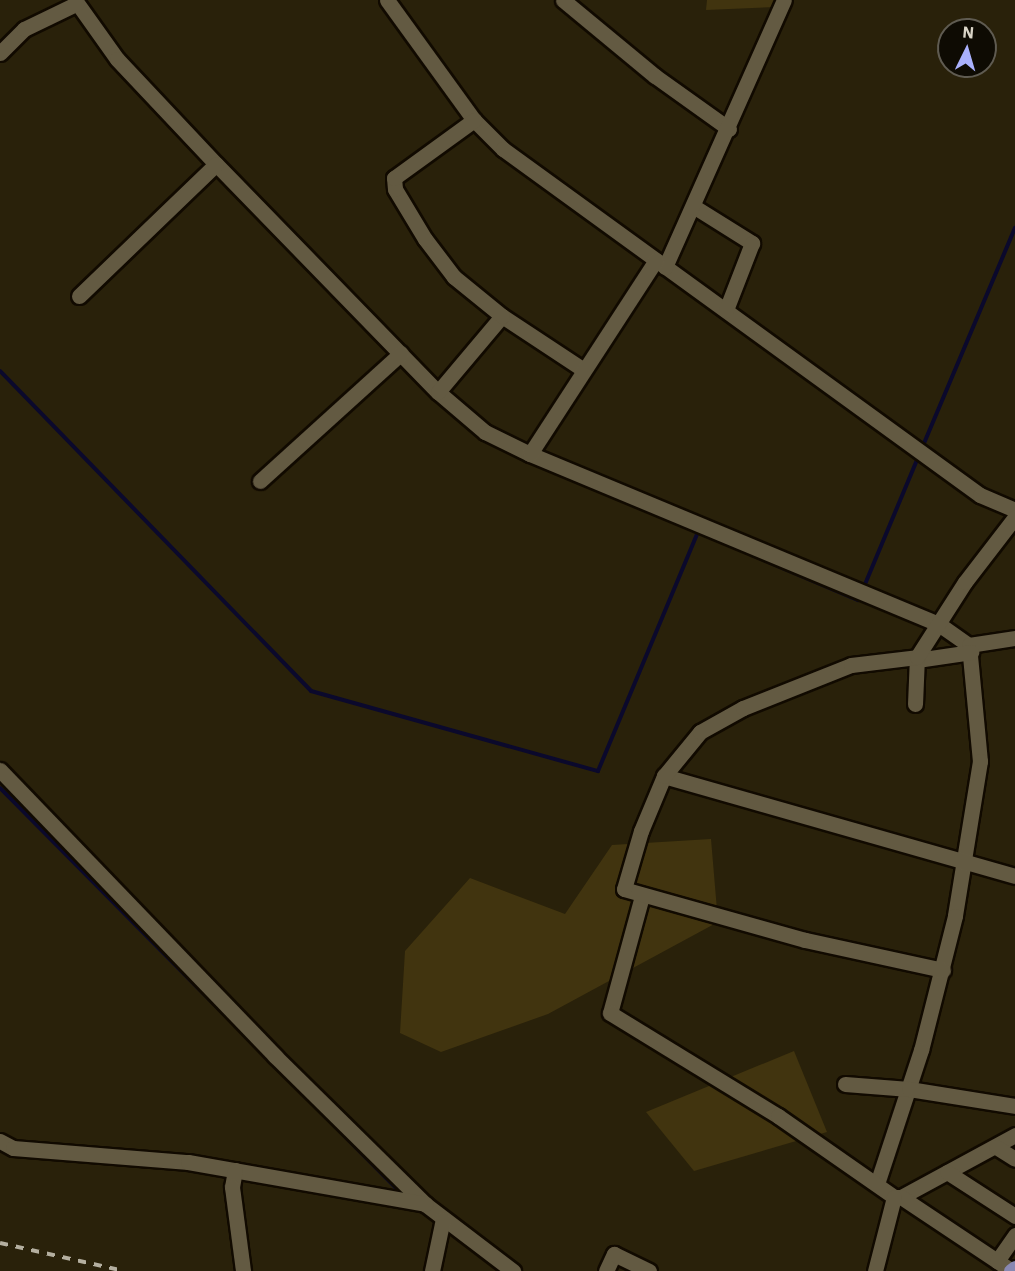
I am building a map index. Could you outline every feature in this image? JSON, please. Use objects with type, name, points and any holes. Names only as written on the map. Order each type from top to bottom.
[{"type":"street","points":[[387,0],[474,120],[512,156],[980,495],[1015,510]]},
{"type":"street","points":[[530,454],[584,370],[660,263],[693,206],[729,129],[784,0]]},
{"type":"street","points":[[566,1],[655,76],[729,129]]},
{"type":"street","points":[[0,53],[24,29],[75,2],[117,59],[216,164],[438,392],[485,432],[530,454],[940,625],[970,649],[980,760],[964,861],[943,970],[909,1089],[877,1184]]},
{"type":"street","points":[[474,120],[394,178],[396,189],[425,240],[454,278],[502,316],[584,370]]},
{"type":"street","points":[[79,296],[216,164]]},
{"type":"street","points":[[693,206],[752,243],[726,310]]},
{"type":"street","points":[[438,392],[502,316]]},
{"type":"street","points":[[260,481],[401,353]]},
{"type":"street","points":[[915,704],[917,658],[940,625],[965,582],[1015,517]]},
{"type":"street","points":[[943,970],[805,940],[642,896],[624,889],[641,831],[664,776],[700,732],[742,708],[851,665],[917,658],[1015,638]]},
{"type":"street","points":[[0,770],[274,1056],[425,1204],[443,1220],[513,1271]]},
{"type":"street","points":[[664,776],[1015,876]]},
{"type":"street","points":[[642,896],[610,1013],[778,1116],[877,1184],[1013,1270]]},
{"type":"street","points":[[845,1084],[909,1089],[1015,1106]]},
{"type":"street","points":[[875,1271],[898,1197],[1015,1135]]},
{"type":"street","points":[[0,1141],[13,1148],[138,1157],[235,1170],[425,1204]]},
{"type":"street","points":[[996,1147],[1015,1159]]},
{"type":"street","points":[[235,1170],[232,1187],[243,1271]]},
{"type":"street","points":[[947,1172],[1015,1216]]},
{"type":"street","points":[[432,1271],[443,1220]]},
{"type":"street","points":[[997,1261],[1015,1235]]},
{"type":"street","points":[[606,1271],[614,1254],[649,1271]]},
{"type":"shaded area","points":[[707,0],[781,0],[776,7],[706,10]]},
{"type":"shaded area","points":[[711,839],[718,922],[548,1014],[441,1052],[400,1033],[405,951],[470,878],[565,914],[612,845]]},
{"type":"shaded area","points":[[794,1051],[827,1132],[694,1171],[646,1112]]},
{"type":"waterway","points":[[922,448],[1015,228]]},
{"type":"waterway","points":[[0,371],[311,691],[598,771],[698,532],[702,533]]},
{"type":"waterway","points":[[863,589],[919,455]]},
{"type":"waterway","points":[[745,552],[858,600],[860,596]]},
{"type":"waterway","points":[[0,788],[401,1193]]},
{"type":"railway","points":[[0,1243],[124,1271]]}]
